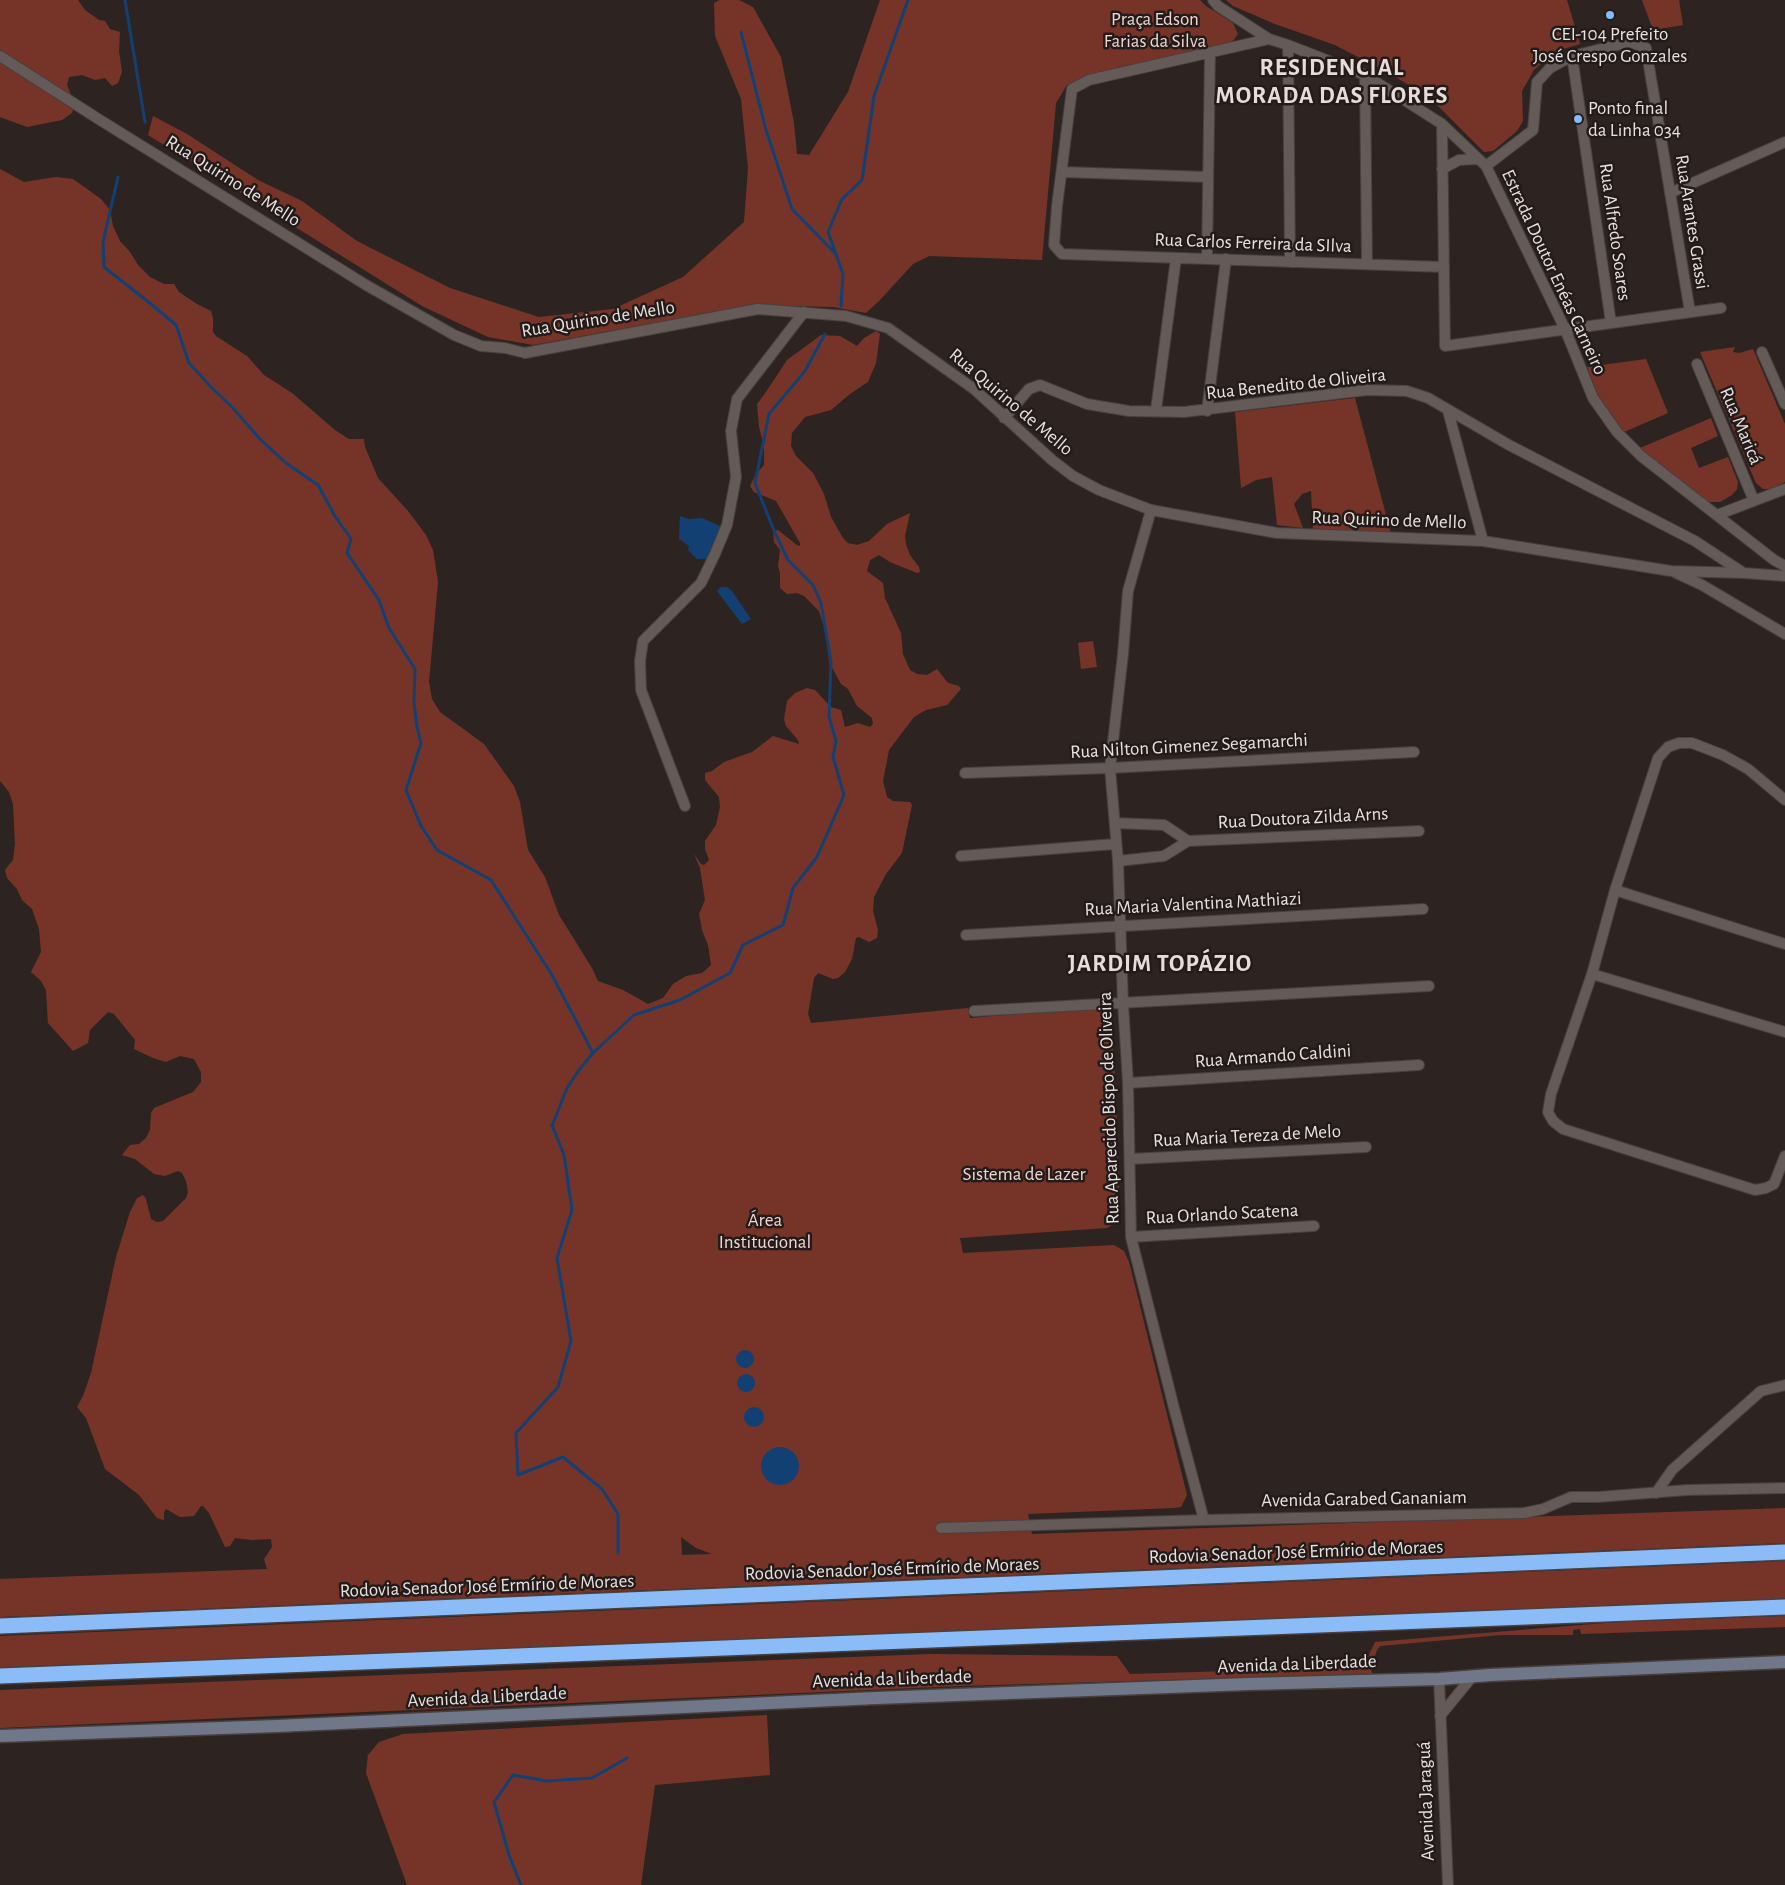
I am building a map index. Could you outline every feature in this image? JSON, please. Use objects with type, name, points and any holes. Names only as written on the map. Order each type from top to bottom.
[{"type":"highway","name":"Rodovia Senador José Ermírio de Moraes","points":[[0,1626],[1785,1552]]},
{"type":"highway","points":[[0,1676],[1785,1608]]},
{"type":"street","name":"Estrada Doutor Enéas Carneiro","points":[[1213,0],[1218,6],[1269,39],[1288,44],[1364,75],[1442,124],[1482,162],[1565,329],[1593,398],[1617,432],[1641,456],[1774,560],[1785,566]]},
{"type":"street","points":[[1208,177],[1062,172],[1072,89],[1089,80],[1269,39]]},
{"type":"street","name":"Rua Arantes Grassi","points":[[1572,56],[1630,42],[1646,48],[1690,312]]},
{"type":"street","points":[[1288,44],[1290,262]]},
{"type":"street","points":[[1207,259],[1210,53]]},
{"type":"street","name":"Rua Quirino de Mello","points":[[0,56],[366,285],[454,335],[481,346],[505,348],[524,353],[758,309],[846,316],[888,328],[974,389],[1004,418],[1073,476],[1099,490],[1151,510],[1277,533],[1483,541],[1671,571],[1744,572],[1785,576]]},
{"type":"street","points":[[1442,170],[1459,160],[1482,162],[1534,130],[1537,82],[1550,68],[1572,56]]},
{"type":"street","name":"Rua Alfredo Soares","points":[[1572,56],[1611,323]]},
{"type":"street","points":[[1364,75],[1367,264]]},
{"type":"street","points":[[1442,124],[1445,346],[1721,308]]},
{"type":"street","points":[[1670,193],[1785,142]]},
{"type":"street","name":"Rua Carlos Ferreira da SIlva","points":[[1062,172],[1054,245],[1062,254],[1444,267]]},
{"type":"street","points":[[1156,410],[1176,258]]},
{"type":"street","points":[[1207,411],[1226,260]]},
{"type":"street","points":[[685,806],[642,690],[640,661],[643,641],[701,583],[727,525],[736,477],[731,431],[737,399],[804,312]]},
{"type":"street","points":[[1762,352],[1784,398]]},
{"type":"street","name":"Rua Maricá","points":[[1697,364],[1754,501]]},
{"type":"street","name":"Rua Benedito de Oliveira","points":[[1004,418],[1029,389],[1040,386],[1087,404],[1129,410],[1184,412],[1207,411],[1366,390],[1407,391],[1428,398],[1509,445],[1695,541],[1744,572]]},
{"type":"street","points":[[1448,411],[1483,541]]},
{"type":"street","points":[[1717,515],[1785,489]]},
{"type":"street","name":"Rua Aparecido Bispo de Oliveira","points":[[1151,510],[1128,592],[1110,768],[1115,844],[1118,861],[1121,926],[1128,1083],[1131,1237],[1204,1520]]},
{"type":"street","points":[[1671,571],[1702,585],[1785,634]]},
{"type":"street","points":[[1785,800],[1748,769],[1723,755],[1692,744],[1679,743],[1668,747],[1658,758],[1615,890],[1592,974],[1551,1094],[1548,1112],[1553,1121],[1563,1129],[1755,1190],[1774,1184],[1785,1156]]},
{"type":"street","name":"Rua Nilton Gimenez Segamarchi","points":[[965,773],[1110,768],[1414,752]]},
{"type":"street","points":[[1115,823],[1164,826],[1188,841]]},
{"type":"street","name":"Rua Doutora Zilda Arns","points":[[1118,861],[1164,856],[1188,841],[1419,831]]},
{"type":"street","points":[[961,856],[1115,844]]},
{"type":"street","points":[[1615,890],[1785,944]]},
{"type":"street","name":"Rua Maria Valentina Mathiazi","points":[[966,935],[1423,908]]},
{"type":"street","points":[[1592,974],[1785,1032]]},
{"type":"street","points":[[974,1011],[1429,986]]},
{"type":"street","name":"Rua Armando Caldini","points":[[1128,1083],[1419,1065]]},
{"type":"street","name":"Rua Maria Tereza de Melo","points":[[1130,1159],[1366,1147]]},
{"type":"street","name":"Rua Orlando Scatena","points":[[1131,1237],[1314,1226]]},
{"type":"street","points":[[1656,1493],[1672,1470],[1760,1391],[1785,1385]]},
{"type":"street","name":"Avenida Garabed Gananiam","points":[[941,1528],[1524,1513],[1543,1509],[1571,1498],[1696,1490],[1785,1488]]},
{"type":"street","name":"Avenida da Liberdade","points":[[0,1736],[293,1726],[876,1698],[1439,1679],[1785,1662]]},
{"type":"street","name":"Avenida Jaraguá","points":[[1440,1716],[1472,1677]]},
{"type":"street","name":"Avenida Jaraguá","points":[[1439,1679],[1448,1885]]},
{"type":"green space","points":[[0,0],[78,0],[85,10],[99,20],[105,21],[110,29],[120,32],[119,51],[122,72],[118,83],[112,86],[105,78],[95,80],[82,75],[69,77],[67,85],[75,104],[72,113],[62,120],[27,127],[0,117]]},
{"type":"green space","name":"Praça Edson Farias da Silva","points":[[720,0],[739,0],[753,7],[781,57],[794,123],[797,154],[809,155],[848,92],[880,0],[1200,0],[1233,23],[1238,34],[1232,42],[1090,75],[1067,85],[1056,103],[1042,260],[929,256],[913,264],[866,313],[833,307],[753,305],[533,345],[488,337],[422,306],[148,135],[153,116],[187,134],[258,180],[302,201],[357,241],[450,288],[539,317],[613,309],[683,277],[744,222],[748,168],[741,99],[715,36],[714,3]]},
{"type":"green space","points":[[1226,0],[1567,0],[1580,44],[1563,49],[1550,56],[1534,70],[1522,91],[1523,121],[1517,131],[1493,151],[1484,152],[1431,99],[1391,74],[1335,45],[1275,24],[1233,6]]},
{"type":"green space","points":[[1642,0],[1679,0],[1683,25],[1653,30]]},
{"type":"green space","points":[[0,169],[24,182],[56,177],[73,179],[101,199],[110,210],[113,226],[120,241],[138,265],[150,277],[164,284],[174,284],[179,292],[211,311],[213,332],[216,336],[247,356],[264,375],[292,393],[335,430],[349,439],[364,439],[365,447],[378,478],[408,511],[426,535],[433,550],[438,582],[429,682],[432,699],[440,712],[484,744],[514,786],[520,802],[528,850],[545,877],[559,915],[598,981],[623,990],[648,1004],[663,998],[673,984],[686,976],[702,973],[711,965],[708,945],[702,930],[699,914],[705,900],[700,868],[694,854],[701,864],[704,865],[709,860],[705,849],[705,841],[716,825],[720,807],[719,797],[705,780],[705,773],[712,771],[724,762],[752,752],[773,736],[799,744],[798,740],[786,726],[784,719],[787,701],[795,693],[807,688],[815,690],[831,707],[841,710],[845,727],[858,723],[870,727],[873,724],[872,718],[857,706],[848,689],[841,684],[829,662],[826,633],[819,611],[804,596],[797,593],[787,594],[780,588],[778,566],[780,550],[774,542],[773,531],[778,530],[797,545],[800,546],[800,543],[776,501],[754,492],[750,486],[756,474],[764,465],[764,446],[759,427],[757,404],[787,360],[821,335],[840,336],[857,346],[864,338],[876,331],[880,334],[876,363],[868,382],[831,410],[805,417],[792,433],[791,446],[796,456],[813,473],[824,494],[831,517],[848,543],[857,545],[869,541],[887,524],[910,513],[905,536],[906,544],[920,572],[917,573],[890,562],[879,555],[870,560],[867,571],[883,583],[885,598],[901,633],[903,654],[910,670],[917,674],[927,675],[937,669],[948,683],[959,686],[961,689],[947,705],[926,710],[914,717],[889,750],[883,781],[887,797],[893,801],[910,802],[912,805],[902,853],[886,874],[874,897],[873,911],[878,930],[877,938],[869,942],[859,937],[856,938],[852,959],[845,972],[838,978],[833,979],[818,973],[814,978],[808,1014],[811,1023],[968,1008],[970,1018],[1086,1008],[1106,1013],[1111,1018],[1116,1092],[1120,1216],[1115,1223],[1107,1228],[960,1238],[963,1253],[1114,1245],[1124,1251],[1129,1262],[1187,1495],[1181,1507],[1174,1508],[1028,1514],[1032,1534],[1785,1508],[1785,1543],[0,1617],[0,1579],[267,1569],[264,1559],[272,1547],[271,1539],[252,1540],[235,1538],[230,1546],[225,1547],[209,1513],[203,1506],[194,1516],[180,1517],[166,1509],[164,1520],[157,1518],[139,1495],[105,1469],[86,1418],[77,1407],[91,1373],[116,1257],[130,1212],[137,1198],[143,1195],[146,1199],[151,1219],[157,1222],[163,1221],[186,1198],[188,1192],[182,1173],[178,1171],[165,1176],[154,1174],[135,1159],[122,1155],[130,1145],[139,1144],[146,1138],[150,1130],[151,1113],[154,1108],[193,1092],[201,1082],[201,1072],[194,1059],[180,1056],[166,1062],[134,1049],[135,1040],[114,1014],[108,1012],[90,1030],[88,1043],[73,1051],[48,1023],[46,990],[41,981],[31,972],[41,952],[39,929],[32,909],[22,900],[17,889],[7,878],[5,870],[13,860],[15,844],[13,804],[9,792],[0,781]],"holes":[[[681,1537],[696,1548],[712,1554],[682,1555]]]},
{"type":"green space","points":[[1735,347],[1733,352],[1739,353],[1753,349],[1785,424],[1785,482],[1772,489],[1763,489],[1756,483],[1700,352]]},
{"type":"green space","points":[[1646,359],[1668,413],[1624,432],[1598,395],[1587,367]]},
{"type":"green space","points":[[1355,398],[1391,534],[1313,530],[1311,491],[1302,494],[1294,504],[1303,528],[1277,525],[1272,477],[1256,480],[1241,488],[1235,412]]},
{"type":"green space","points":[[1711,418],[1718,436],[1691,448],[1699,468],[1728,457],[1738,482],[1737,489],[1732,495],[1720,502],[1707,502],[1699,498],[1640,448]]},
{"type":"green space","points":[[1093,641],[1097,667],[1081,669],[1078,643]]},
{"type":"green space","points":[[1785,1561],[1785,1601],[0,1672],[0,1636]]},
{"type":"green space","points":[[1785,1616],[1785,1627],[1581,1634],[1580,1629],[1573,1630],[1573,1635],[1501,1635],[1380,1646],[1371,1668],[1372,1674],[960,1686],[0,1728],[0,1690],[930,1654],[1117,1656],[1130,1674],[1363,1667],[1375,1642],[1617,1622]]},
{"type":"green space","points":[[767,1715],[770,1775],[655,1785],[641,1885],[407,1885],[366,1773],[368,1755],[379,1742],[403,1734]]},
{"type":"water","points":[[680,516],[689,519],[702,518],[720,526],[708,559],[697,559],[688,550],[689,546],[679,539]]},
{"type":"water","points":[[721,587],[727,587],[732,591],[751,619],[742,624],[717,591]]},
{"type":"water","points":[[745,1350],[751,1353],[754,1359],[751,1365],[745,1368],[739,1365],[736,1359],[739,1353]]},
{"type":"water","points":[[746,1374],[752,1377],[755,1383],[752,1389],[746,1392],[740,1389],[737,1383],[740,1377]]},
{"type":"water","points":[[754,1407],[761,1410],[764,1417],[761,1424],[754,1427],[747,1424],[744,1417],[747,1410]]},
{"type":"water","points":[[780,1447],[793,1453],[799,1466],[793,1479],[780,1485],[767,1479],[761,1466],[767,1453]]},
{"type":"waterway","points":[[125,0],[145,122]]},
{"type":"waterway","points":[[841,306],[843,274],[828,232],[842,199],[862,180],[874,96],[908,0]]},
{"type":"waterway","points":[[741,32],[766,130],[792,209],[834,252]]},
{"type":"waterway","points":[[118,177],[103,242],[104,267],[176,325],[189,363],[260,439],[286,463],[318,485],[335,516],[351,539],[347,553],[379,600],[389,628],[415,669],[414,703],[421,743],[406,790],[421,826],[437,850],[491,880],[552,975],[593,1053]]},
{"type":"waterway","points":[[552,1126],[567,1088],[579,1070],[593,1053],[634,1015],[680,1000],[730,973],[743,945],[783,925],[793,888],[817,857],[844,795],[833,757],[836,741],[829,717],[831,662],[821,603],[813,585],[788,560],[755,483],[769,414],[805,371],[825,334]]},
{"type":"waterway","points":[[552,1125],[564,1155],[572,1210],[557,1258],[571,1341],[558,1387],[516,1433],[518,1475],[563,1457],[602,1489],[618,1514],[618,1553]]},
{"type":"waterway","points":[[521,1885],[509,1855],[494,1802],[513,1775],[547,1781],[592,1778],[627,1758]]},
{"type":"place","name":"CEI-104 Prefeito José Crespo Gonzales","points":[[1610,15]]},
{"type":"place","name":"Ponto final da Linha 034","points":[[1578,119]]},
{"type":"district","name":"RESIDENCIAL MORADA DAS FLORES","points":[[1332,82]]},
{"type":"district","name":"JARDIM TOPÁZIO","points":[[1160,964]]},
{"type":"park label","name":"Sistema de Lazer","points":[[1024,1174]]},
{"type":"park label","name":"Área Institucional","points":[[765,1231]]}]
